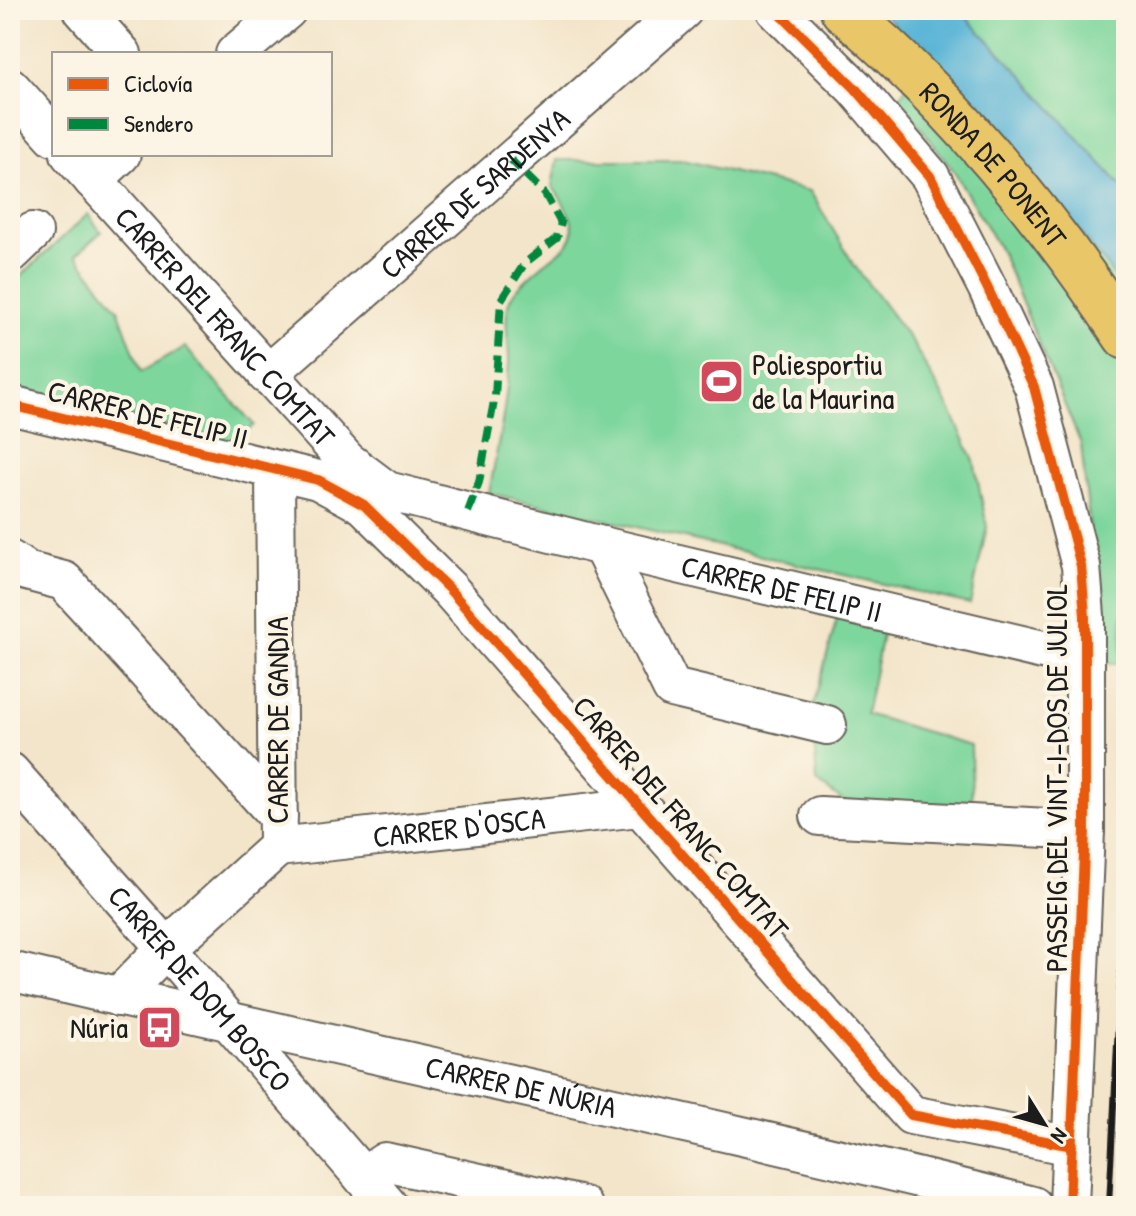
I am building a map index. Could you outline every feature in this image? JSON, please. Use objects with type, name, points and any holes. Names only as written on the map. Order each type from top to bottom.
[{"type":"main road","name":"RONDA DE PONENT","points":[[843,10],[902,64],[1011,181],[1056,236],[1126,337]]},
{"type":"street","points":[[83,10],[120,52]]},
{"type":"street","points":[[237,52],[287,10]]},
{"type":"street","name":"CARRER DE SARDENYA","points":[[267,375],[683,10]]},
{"type":"street","name":"PASSEIG DEL VINT-I-DOS DE JULIOL","points":[[776,10],[855,88],[930,176],[1034,387],[1081,566],[1085,660],[1085,830],[1069,1206]]},
{"type":"street","points":[[10,87],[52,134]]},
{"type":"street","points":[[82,167],[115,156]]},
{"type":"street","name":"CARRER DEL FRANC COMTAT","points":[[82,167],[347,461],[387,491]]},
{"type":"street","name":"CARRER DE FELIP II","points":[[10,405],[275,470]]},
{"type":"street","name":"CARRER DEL FRANC COMTAT","points":[[275,470],[318,480],[364,505],[449,589],[911,1115]]},
{"type":"street","name":"CARRER DE GANDIA","points":[[118,997],[278,831],[275,470]]},
{"type":"street","name":"CARRER DE FELIP II","points":[[387,491],[602,546],[1085,660]]},
{"type":"street","points":[[602,546],[672,688],[827,725]]},
{"type":"street","points":[[10,560],[26,571],[64,581],[278,831]]},
{"type":"street","name":"CARRER DE DOM BOSCO","points":[[10,772],[388,1206]]},
{"type":"street","name":"CARRER D'OSCA","points":[[278,831],[639,807]]},
{"type":"street","points":[[820,816],[1085,830]]},
{"type":"street","name":"CARRER DE NÚRIA","points":[[10,971],[901,1173],[1033,1206]]},
{"type":"street","points":[[901,1173],[911,1115],[1072,1146]]},
{"type":"street","points":[[363,1177],[385,1162],[583,1206]]},
{"type":"green space","points":[[959,10],[1126,10],[1126,192],[1017,70]]},
{"type":"green space","points":[[924,55],[979,111],[1105,263],[1126,294],[1126,537],[1121,664],[1104,663],[1081,444],[1001,252],[954,171],[899,99]]},
{"type":"green space","name":"Poliesportiu de la Maurina","points":[[557,160],[683,160],[810,191],[854,265],[912,342],[951,411],[974,461],[987,527],[970,604],[489,493],[508,380],[509,302],[524,282],[569,242],[573,233],[565,206],[552,186]]},
{"type":"green space","points":[[88,214],[101,232],[76,255],[118,309],[141,372],[185,347],[254,425],[234,443],[10,386],[10,286]]},
{"type":"green space","points":[[839,611],[885,621],[866,714],[971,745],[972,809],[847,804],[817,782],[812,710]]},
{"type":"water","points":[[880,10],[959,10],[1123,188],[1126,192],[1126,294],[1105,263],[979,111]]},
{"type":"railway","points":[[1109,1206],[1126,863]]},
{"type":"marked path","points":[[468,512],[479,482],[495,396],[501,300],[525,263],[557,238],[561,223],[545,194],[511,160]]},
{"type":"cycle path","points":[[776,10],[855,88],[930,176],[1034,387],[1081,566],[1085,616],[1085,830],[1069,1206]]},
{"type":"cycle path","points":[[10,405],[318,480],[364,505],[449,589],[911,1115],[1072,1146]]},
{"type":"place","name":"Poliesportiu de la Maurina","points":[[721,381]]},
{"type":"place","name":"Núria","points":[[159,1027]]}]
